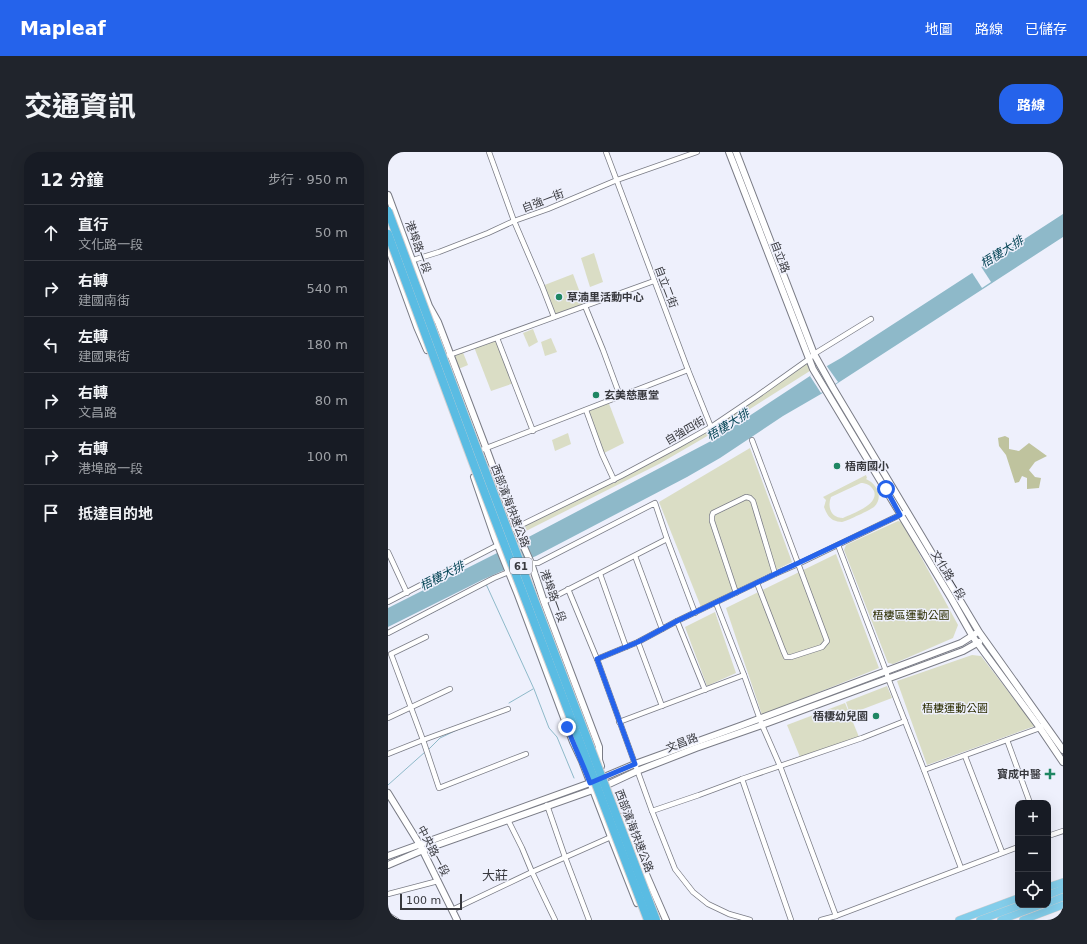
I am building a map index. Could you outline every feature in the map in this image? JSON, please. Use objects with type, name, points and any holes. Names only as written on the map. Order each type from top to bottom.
[{"type":"highway","name":"西部濱海快速公路","points":[[388,211],[478,463],[648,920]]},
{"type":"highway","name":"西部濱海快速公路","points":[[388,234],[656,920]]},
{"type":"highway","points":[[478,463],[488,472],[502,502],[599,760]]},
{"type":"highway","points":[[478,463],[476,476],[480,488],[571,727],[582,760]]},
{"type":"main road","points":[[1051,886],[1063,882]]},
{"type":"main road","points":[[1051,894],[1063,889]]},
{"type":"main road","points":[[1051,902],[1063,897]]},
{"type":"main road","points":[[959,920],[1015,899]]},
{"type":"main road","points":[[1023,920],[1063,905]]},
{"type":"main road","points":[[980,920],[1015,907]]},
{"type":"main road","points":[[1001,920],[1033,908]]},
{"type":"street","points":[[489,152],[514,221],[554,317]]},
{"type":"street","name":"自立二街","points":[[606,152],[711,427]]},
{"type":"street","name":"自強一街","points":[[395,267],[488,233],[616,180],[697,152]]},
{"type":"street","name":"自立路","points":[[729,152],[813,369],[830,390]]},
{"type":"street","name":"自立路","points":[[736,152],[814,354],[830,390]]},
{"type":"street","name":"港埠路一段","points":[[388,195],[429,306],[438,322],[516,529],[531,564],[599,747],[599,760],[607,785],[666,920]]},
{"type":"street","name":"港埠路一段","points":[[388,247],[390,260],[395,267],[432,361],[467,455],[495,538],[573,742],[582,760],[592,790],[644,920]]},
{"type":"street","points":[[432,361],[654,281]]},
{"type":"street","name":"港埠路一段","points":[[429,306],[434,345],[504,534],[576,722],[589,746],[599,760]]},
{"type":"street","points":[[585,306],[620,396]]},
{"type":"street","name":"港埠路一段","points":[[413,313],[434,345]]},
{"type":"street","name":"自強四街","points":[[495,538],[614,480],[711,427],[814,354],[871,319]]},
{"type":"street","points":[[497,338],[533,430]]},
{"type":"street","points":[[467,455],[688,370]]},
{"type":"street","name":"文化路一段","points":[[830,390],[973,637],[1042,726],[1063,750]]},
{"type":"street","points":[[586,410],[602,454],[614,480]]},
{"type":"street","points":[[752,440],[827,641],[822,647],[791,657],[786,657],[757,583]]},
{"type":"street","points":[[736,593],[712,521],[712,516],[713,513],[746,497],[753,501],[775,574]]},
{"type":"street","points":[[388,633],[508,572],[538,563],[655,503],[695,613]]},
{"type":"street","points":[[597,659],[638,642],[677,621],[903,514]]},
{"type":"street","name":"文化路一段","points":[[903,514],[1042,726],[1063,762]]},
{"type":"street","points":[[544,602],[667,539]]},
{"type":"street","points":[[838,544],[961,868]]},
{"type":"street","points":[[388,602],[498,545]]},
{"type":"street","points":[[388,552],[407,593]]},
{"type":"street","points":[[635,556],[662,629]]},
{"type":"street","points":[[600,574],[626,647]]},
{"type":"street","points":[[568,590],[597,659],[637,771],[675,869],[693,892],[708,904],[729,914],[750,920]]},
{"type":"street","points":[[716,603],[762,725],[780,766],[836,916]]},
{"type":"street","points":[[677,621],[705,690]]},
{"type":"street","name":"文昌路","points":[[388,865],[421,848],[590,783],[635,764],[961,643],[979,632]]},
{"type":"street","points":[[426,637],[391,654],[439,788],[526,754]]},
{"type":"street","name":"文昌路","points":[[388,856],[421,848],[508,820],[607,785],[637,771],[696,748],[963,651],[984,639]]},
{"type":"street","points":[[638,642],[662,706]]},
{"type":"street","points":[[619,722],[744,676]]},
{"type":"street","points":[[388,718],[450,690]]},
{"type":"street","points":[[388,754],[508,708]]},
{"type":"street","points":[[652,811],[862,738],[905,721]]},
{"type":"street","name":"港埠路一段","points":[[576,722],[582,760]]},
{"type":"street","points":[[924,770],[965,756],[1042,726]]},
{"type":"street","points":[[1007,740],[1029,800]]},
{"type":"street","points":[[965,756],[1002,852]]},
{"type":"street","points":[[742,779],[791,920]]},
{"type":"street","name":"中央路一段","points":[[388,793],[421,848],[457,920]]},
{"type":"street","points":[[547,805],[589,920]]},
{"type":"street","points":[[508,820],[555,920]]},
{"type":"street","points":[[1051,835],[1063,832]]},
{"type":"street","points":[[452,910],[611,837]]},
{"type":"street","points":[[821,920],[836,916],[1015,848]]},
{"type":"street","points":[[388,894],[438,881]]},
{"type":"street","points":[[388,915],[396,920]]},
{"type":"green space","points":[[594,253],[603,282],[590,287],[581,258]]},
{"type":"green space","points":[[573,274],[585,306],[554,317],[542,286]]},
{"type":"green space","points":[[533,329],[538,342],[529,347],[523,333]]},
{"type":"green space","points":[[497,338],[514,383],[491,391],[474,347]]},
{"type":"green space","points":[[551,338],[557,352],[545,356],[541,342]]},
{"type":"green space","points":[[462,350],[468,365],[456,370],[450,355]]},
{"type":"green space","points":[[807,362],[813,369],[709,435],[659,464],[522,533],[521,526],[705,430]]},
{"type":"green space","points":[[608,401],[624,443],[602,454],[586,410]]},
{"type":"green space","points":[[568,433],[571,444],[555,451],[552,440]]},
{"type":"green space","points":[[1005,436],[1009,438],[1009,449],[1019,451],[1029,443],[1047,456],[1035,462],[1029,470],[1035,477],[1041,478],[1039,488],[1027,489],[1027,478],[1022,476],[1019,482],[1015,483],[1006,455],[999,446],[998,438]]},
{"type":"green space","points":[[750,448],[792,562],[701,607],[659,502]]},
{"type":"green space","points":[[866,475],[866,479],[876,487],[879,499],[874,507],[849,520],[839,522],[833,520],[826,513],[824,507],[826,500],[823,497]],"holes":[[[861,483],[867,484],[873,489],[875,496],[873,500],[864,508],[843,518],[839,518],[833,514],[830,508],[831,497]]]},
{"type":"green space","name":"梧棲區運動公園","points":[[898,521],[902,522],[958,625],[953,638],[893,664],[888,663],[844,550],[846,545]]},
{"type":"green space","points":[[836,554],[879,668],[762,715],[726,608]]},
{"type":"green space","points":[[715,612],[736,673],[707,686],[685,627]]},
{"type":"green space","name":"梧棲運動公園","points":[[972,655],[981,656],[1035,726],[927,765],[897,681]]},
{"type":"green space","points":[[887,686],[892,698],[850,714],[846,702]]},
{"type":"green space","points":[[845,703],[859,737],[800,757],[787,725]]},
{"type":"water","points":[[1063,214],[1063,237],[720,458],[687,477],[536,556],[482,580],[388,627],[388,608],[521,541],[711,441]]},
{"type":"pier","points":[[980,265],[991,282],[982,288],[971,271]]},
{"type":"pier","points":[[826,365],[838,382],[821,393],[810,376]]},
{"type":"waterway","points":[[486,584],[534,689],[549,728],[557,737],[574,778]]},
{"type":"waterway","points":[[420,619],[485,585]]},
{"type":"waterway","points":[[509,703],[533,689]]},
{"type":"waterway","points":[[429,749],[440,738],[459,729]]},
{"type":"waterway","points":[[388,785],[425,752]]},
{"type":"place","name":"草湳里活動中心","points":[[559,297]]},
{"type":"place","name":"玄美慈惠堂","points":[[596,395]]},
{"type":"place","name":"梧南國小","points":[[837,466]]},
{"type":"place","name":"梧棲幼兒園","points":[[876,716]]},
{"type":"place","name":"寶成中醫","points":[[1050,774]]},
{"type":"district","name":"大莊","points":[[495,875]]},
{"type":"route","points":[[567,727],[582,760],[590,783],[635,764],[597,659],[638,642],[677,621],[900,515],[886,489]]},
{"type":"water label","name":"梧棲大排","points":[[1002,252]]},
{"type":"water label","name":"梧棲大排","points":[[728,425]]},
{"type":"water label","name":"梧棲大排","points":[[442,576]]}]
